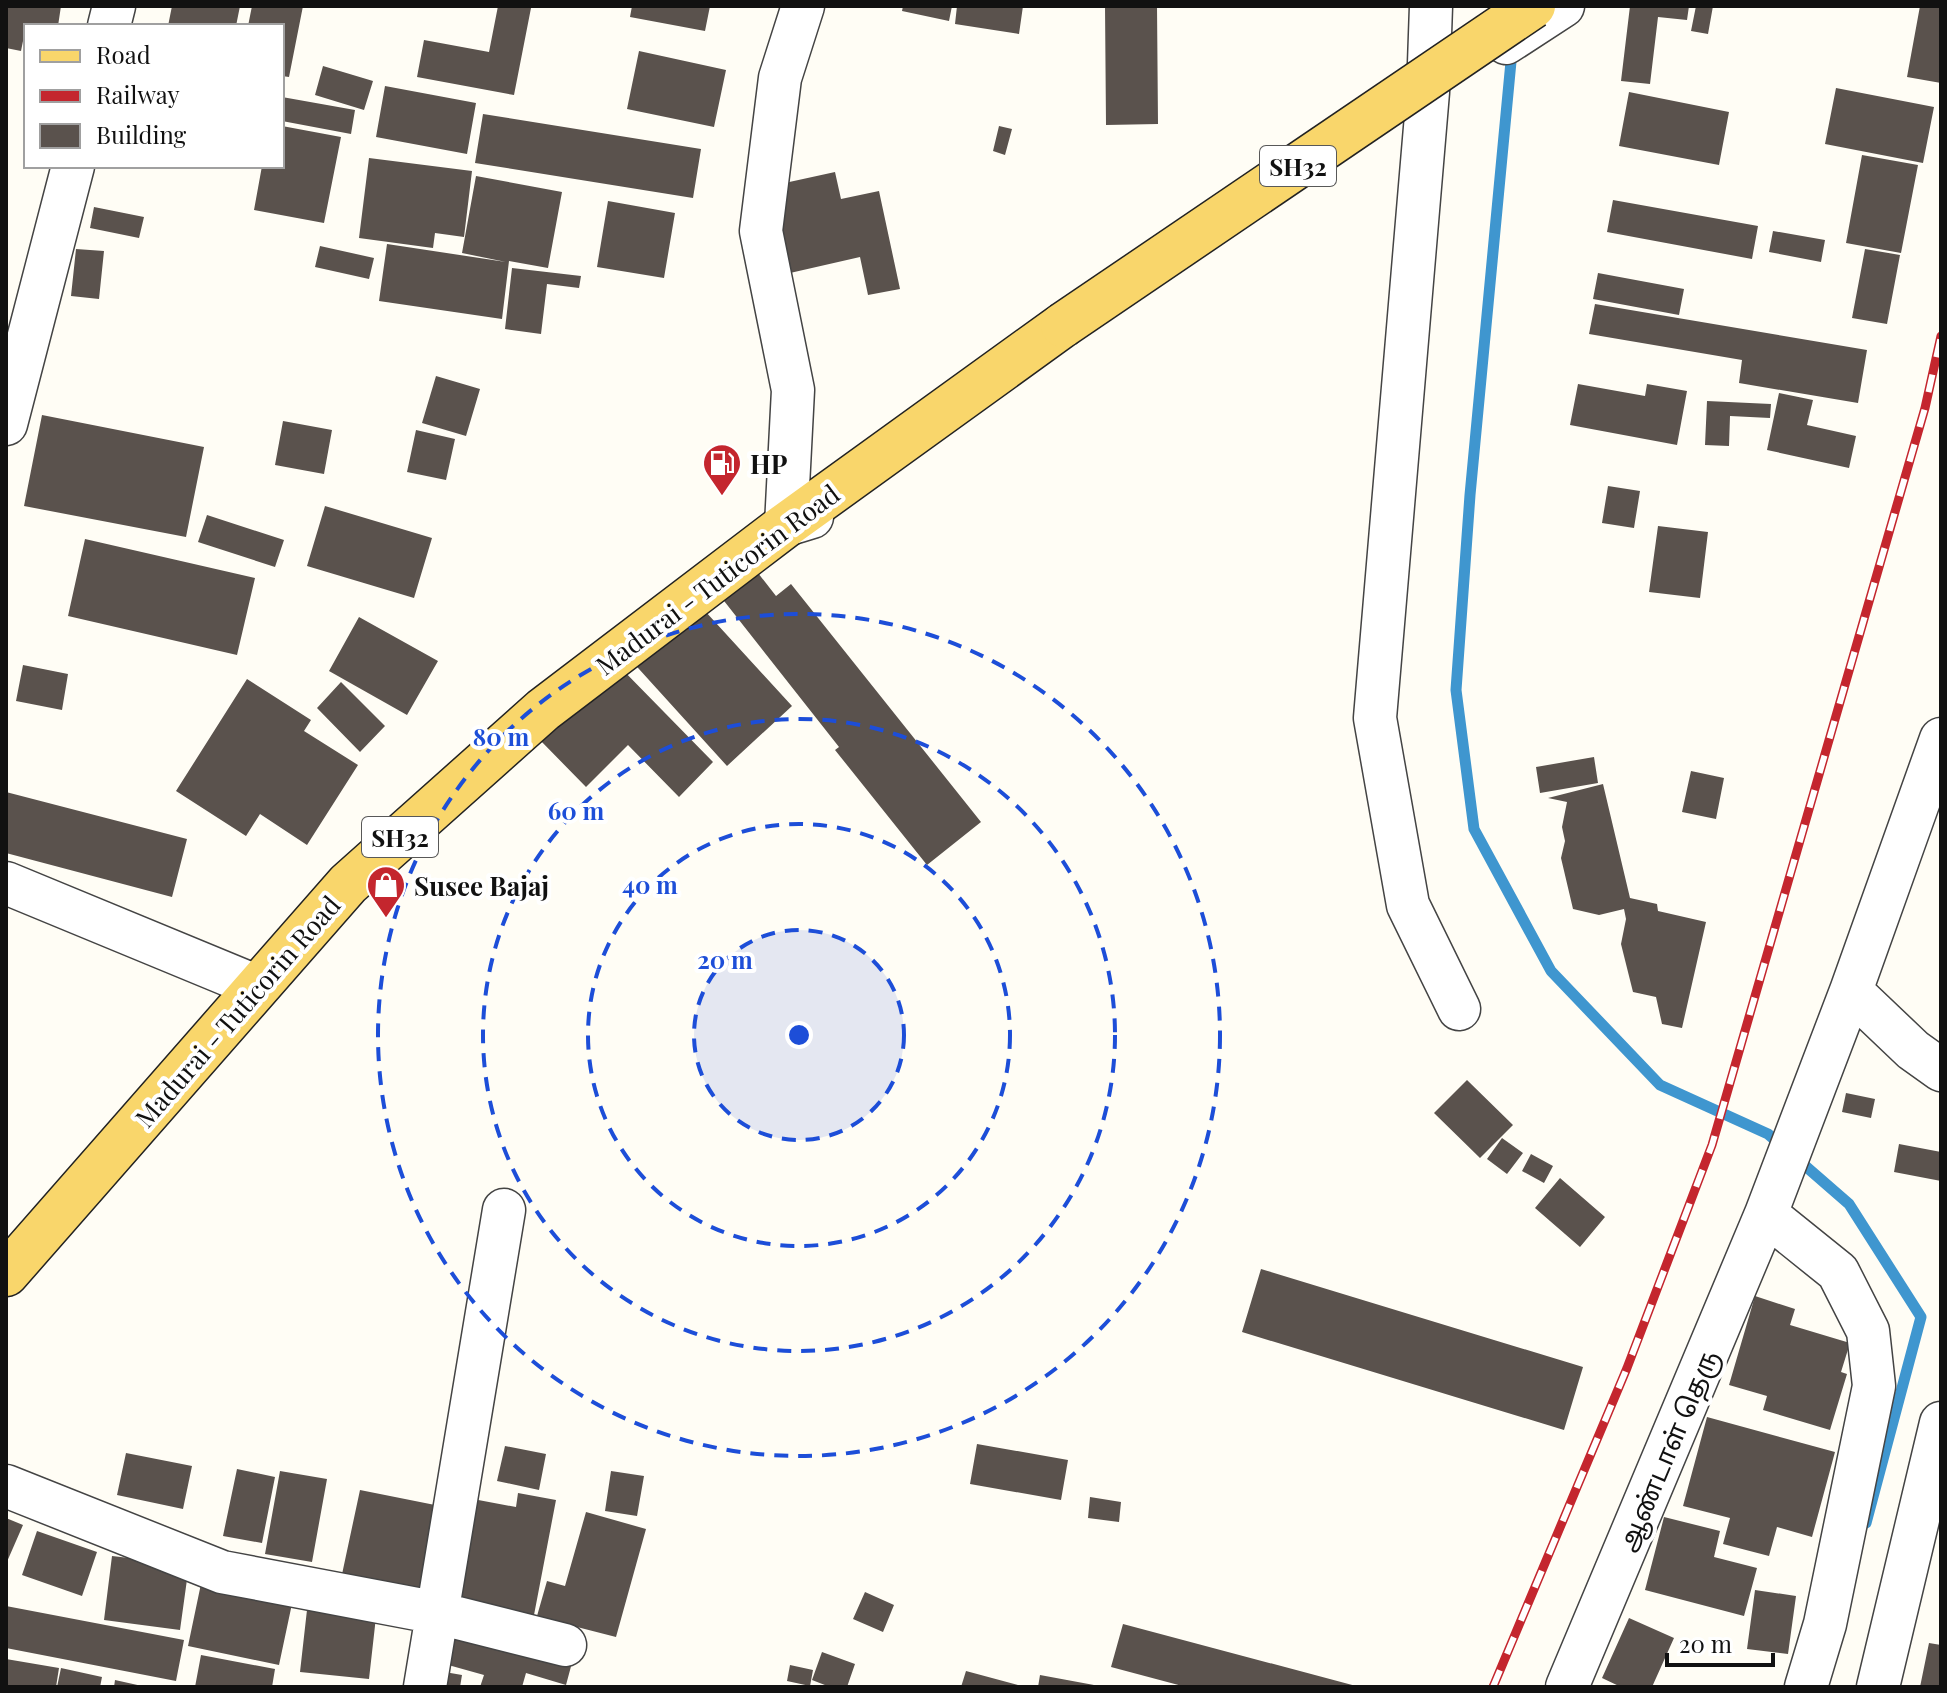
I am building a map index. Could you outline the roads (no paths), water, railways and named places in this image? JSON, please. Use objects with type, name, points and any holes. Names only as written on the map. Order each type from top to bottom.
[{"type":"main road","name":"Madurai - Tuticorin Road","points":[[6,1274],[348,884],[543,710],[786,525],[1063,325],[1544,12]]},
{"type":"street","points":[[803,6],[780,78],[761,231],[793,390],[786,525],[833,511],[1544,12]]},
{"type":"street","points":[[1431,6],[1428,92],[1375,718],[1408,905],[1459,1009]]},
{"type":"street","points":[[6,424],[72,168]]},
{"type":"street","name":"ஆண்டாள் தெரு","points":[[1567,1687],[1766,1214],[1851,991],[1941,739]]},
{"type":"street","points":[[6,883],[258,987]]},
{"type":"street","points":[[1851,991],[1913,1050],[1941,1070]]},
{"type":"street","points":[[425,1687],[504,1210]]},
{"type":"street","points":[[1766,1214],[1838,1272],[1868,1331],[1874,1386],[1825,1624],[1806,1687]]},
{"type":"street","points":[[1878,1687],[1941,1423]]},
{"type":"street","points":[[6,1486],[222,1572],[438,1613],[565,1645]]},
{"type":"waterway","points":[[1512,51],[1470,495],[1456,690],[1474,829],[1551,971],[1660,1085],[1768,1134],[1782,1146]]},
{"type":"waterway","points":[[1795,1157],[1849,1204],[1921,1317],[1866,1523]]},
{"type":"railway","points":[[1493,1687],[1627,1368],[1712,1145],[1925,408],[1941,336]]},
{"type":"place","name":"HP","points":[[722,497]]},
{"type":"place","name":"Susee Bajaj","points":[[386,919]]}]
